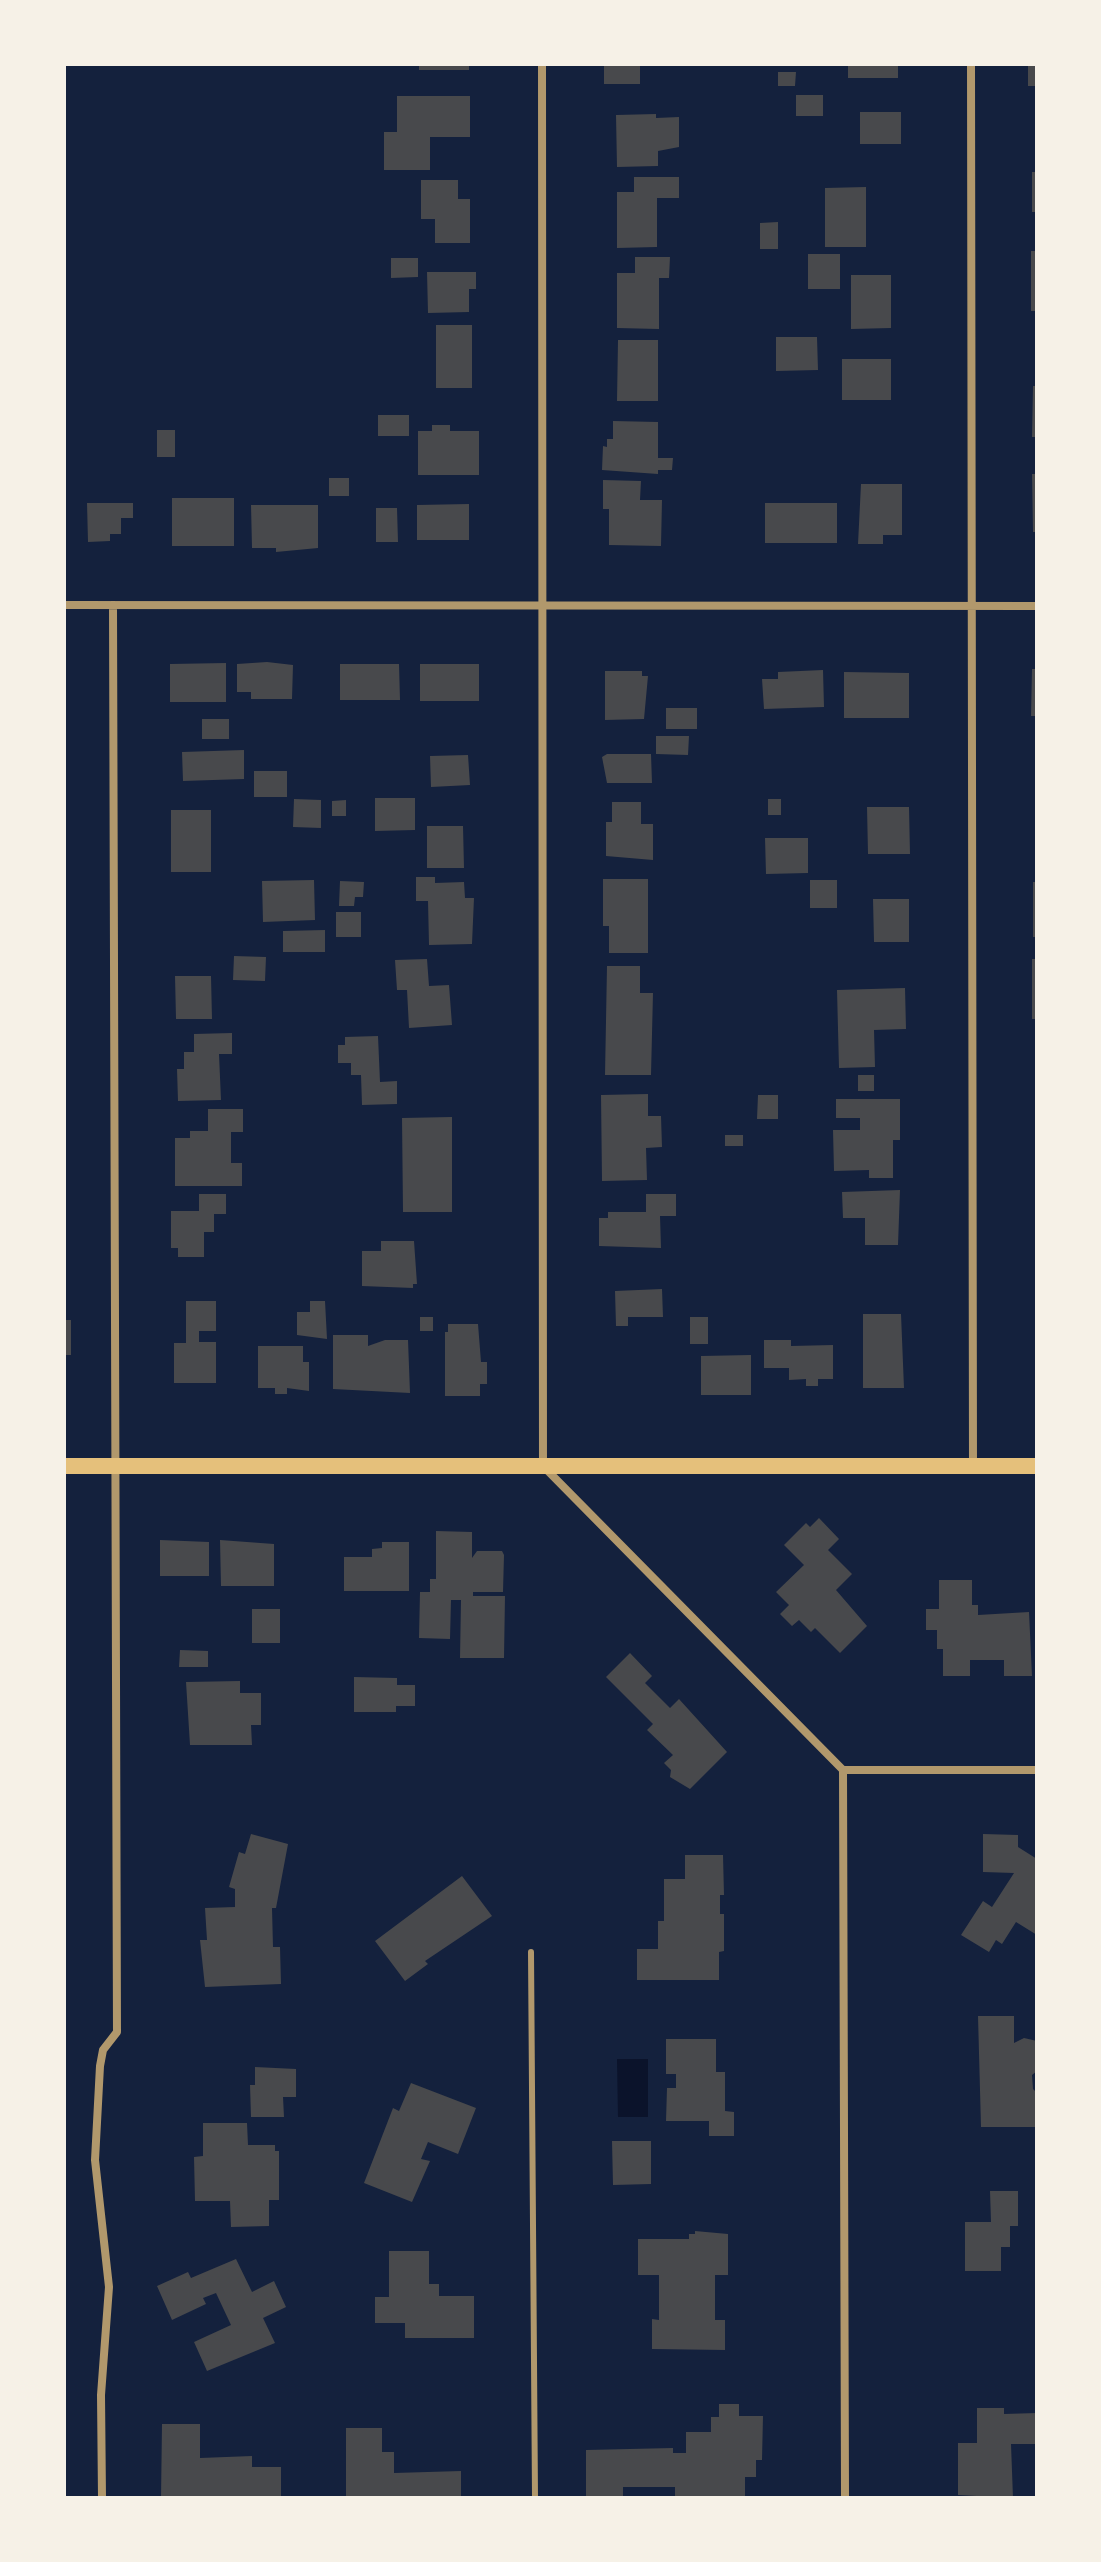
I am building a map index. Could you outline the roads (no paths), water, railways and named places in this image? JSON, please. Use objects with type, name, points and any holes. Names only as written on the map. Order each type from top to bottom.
[{"type":"main road","points":[[64,1466],[1037,1466]]},
{"type":"street","points":[[542,64],[543,1466],[843,1770],[845,2498]]},
{"type":"street","points":[[971,64],[973,1466]]},
{"type":"street","points":[[64,605],[1037,606]]},
{"type":"street","points":[[102,2498],[101,2395],[109,2287],[95,2160],[100,2066],[103,2050],[117,2032],[113,605]]},
{"type":"street","points":[[843,1770],[1037,1770]]},
{"type":"lane","points":[[531,1952],[535,2498]]},
{"type":"water","points":[[617,2059],[648,2059],[648,2117],[618,2117]]}]
